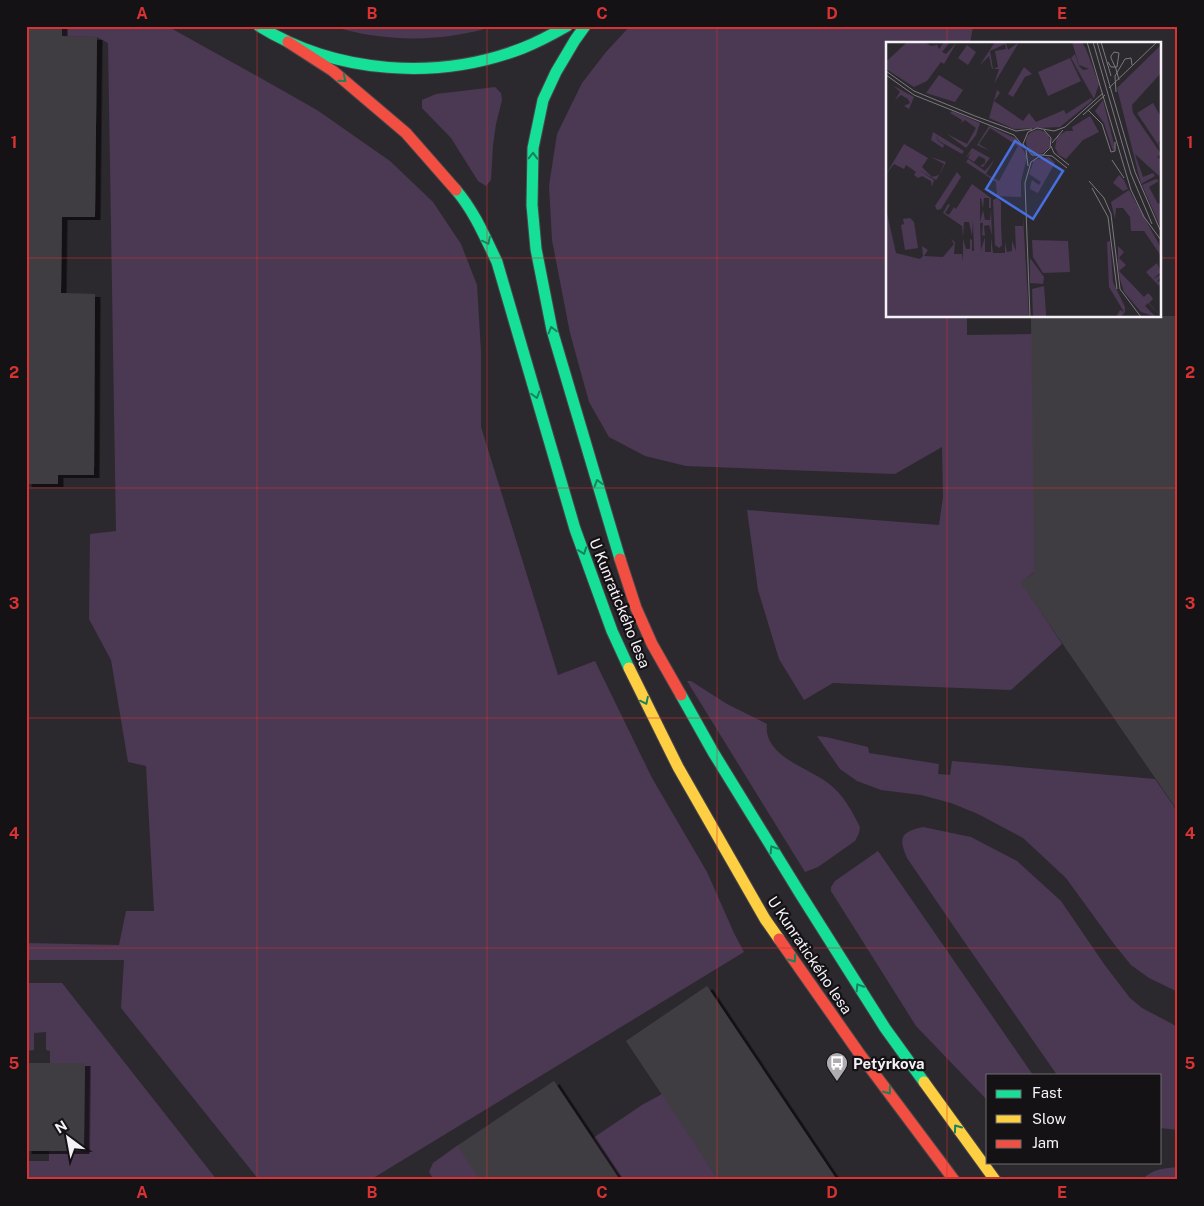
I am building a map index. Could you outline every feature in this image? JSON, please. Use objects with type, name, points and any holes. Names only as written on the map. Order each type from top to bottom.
[{"type":"street","points":[[260,27],[288,42],[344,61],[411,69],[488,60],[521,49],[567,26]]},
{"type":"street","name":"U Kunratického lesa","points":[[585,26],[556,72],[543,100],[533,148],[532,205],[536,249],[552,330],[621,564],[636,608],[652,644],[713,752],[801,894],[886,1028],[995,1180]]},
{"type":"street","name":"U Kunratického lesa","points":[[288,42],[333,71],[406,133],[463,198],[482,230],[497,262],[575,529],[612,631],[645,702],[678,768],[765,919],[859,1053],[954,1180]]},
{"type":"shaded area","points":[[62,26],[167,26],[317,110],[390,161],[433,202],[461,244],[477,285],[481,352],[481,427],[558,675],[595,661],[652,778],[707,872],[744,952],[370,1180],[259,1180],[121,1008],[124,960],[26,960],[26,943],[119,945],[126,911],[154,911],[146,766],[128,762],[111,660],[89,619],[90,534],[116,531],[108,43],[97,37],[62,36]]},
{"type":"shaded area","points":[[331,26],[494,26],[474,32],[433,38],[392,38]]},
{"type":"shaded area","points":[[630,26],[973,26],[970,42],[886,42],[886,318],[967,318],[967,335],[1032,334],[1040,568],[1021,582],[1062,644],[1011,690],[833,683],[804,700],[779,659],[758,590],[747,510],[939,525],[943,497],[942,447],[895,474],[686,466],[645,456],[609,437],[589,402],[570,333],[552,240],[549,186],[557,134],[582,83],[606,52]]},
{"type":"shaded area","points":[[495,87],[501,93],[502,100],[493,145],[491,180],[486,186],[478,181],[451,138],[422,108],[422,100],[436,94]]},
{"type":"shaded area","points":[[687,681],[691,681],[727,704],[767,724],[768,735],[779,753],[828,783],[843,798],[860,827],[855,841],[818,867],[805,872]]},
{"type":"shaded area","points":[[817,736],[868,747],[869,753],[939,764],[938,774],[950,775],[952,761],[1155,779],[1178,812],[1178,992],[1149,978],[1131,965],[1066,878],[1023,838],[978,814],[951,803],[921,795],[881,790],[857,781],[840,769]]},
{"type":"shaded area","points":[[923,827],[971,837],[1017,861],[1061,901],[1130,998],[1142,1008],[1178,1027],[1178,1130],[1162,1128],[1162,1074],[1056,1074],[907,858],[902,840],[903,836],[910,831]]},
{"type":"shaded area","points":[[878,851],[1032,1074],[986,1074],[986,1099],[916,1026],[831,891],[835,881]]},
{"type":"shaded area","points":[[26,983],[62,983],[217,1180],[26,1180],[27,1161],[49,1161],[49,1151],[85,1151],[85,1063],[50,1063],[50,1051],[46,1050],[46,1032],[34,1033],[34,1050],[26,1051]]},
{"type":"shaded area","points":[[662,1094],[719,1180],[621,1180],[593,1138]]},
{"type":"shaded area","points":[[458,1145],[479,1176],[473,1180],[434,1180],[429,1172],[433,1163]]},
{"type":"shaded area","points":[[1178,1167],[1178,1180],[1142,1180],[1154,1171]]},
{"type":"building","points":[[26,26],[62,26],[62,36],[97,37],[95,217],[62,217],[61,293],[95,294],[94,475],[58,475],[58,484],[26,484]]},
{"type":"building","points":[[1162,316],[1178,316],[1178,811],[1020,582],[1034,573],[1031,318],[1162,318]]},
{"type":"building","points":[[707,986],[837,1180],[719,1180],[626,1041]]},
{"type":"building","points":[[26,1063],[85,1063],[84,1151],[26,1151]]},
{"type":"building","points":[[554,1081],[620,1180],[480,1180],[457,1146]]},
{"type":"traffic: fast","points":[[259,26],[289,42],[321,54],[354,63],[422,68],[457,65],[490,58],[529,46],[567,26]]},
{"type":"traffic: fast","points":[[585,26],[556,72],[543,100],[533,148],[532,205],[536,249],[552,330],[620,559]]},
{"type":"traffic: fast","points":[[456,190],[474,215],[497,262],[575,529],[612,631],[629,668]]},
{"type":"traffic: fast","points":[[681,695],[713,752],[801,895],[885,1028],[924,1082]]},
{"type":"traffic: slow","points":[[629,668],[678,767],[765,919],[779,939]]},
{"type":"traffic: slow","points":[[924,1082],[995,1180]]},
{"type":"traffic: jam","points":[[288,42],[333,71],[406,133],[456,190]]},
{"type":"traffic: jam","points":[[620,559],[636,608],[652,644],[681,695]]},
{"type":"traffic: jam","points":[[779,939],[859,1053],[954,1180]]},
{"type":"place","name":"Petýrkova","points":[[837,1082]]}]
